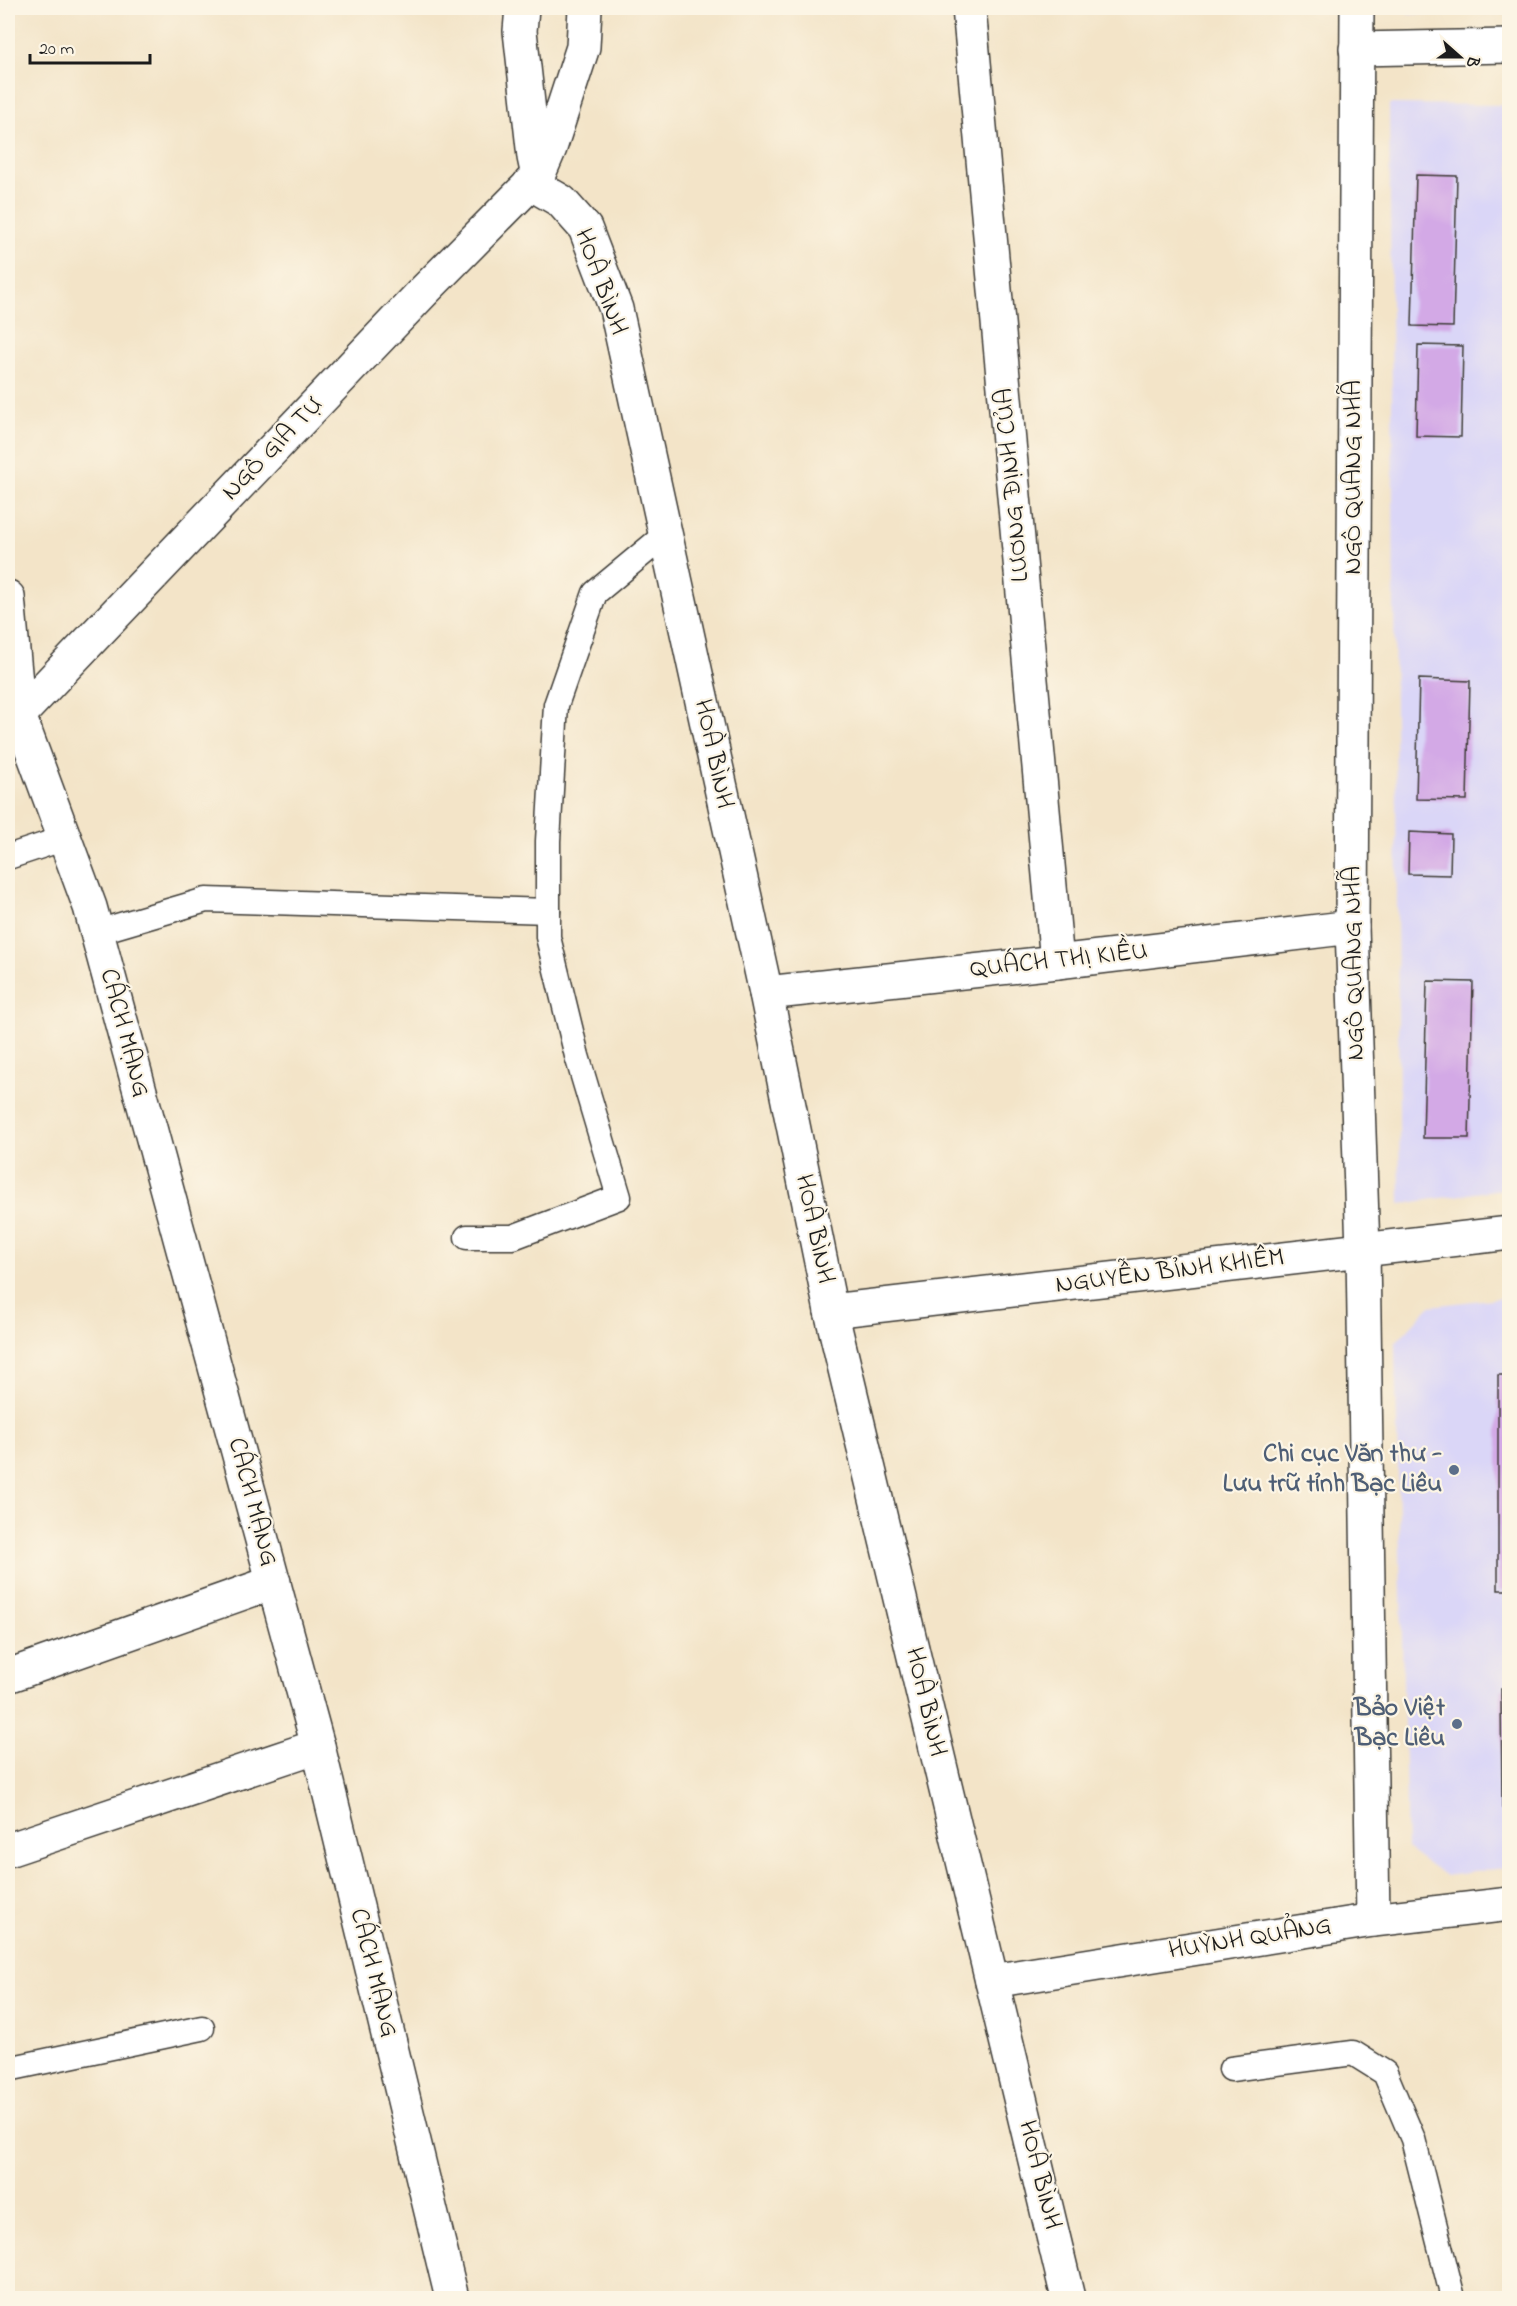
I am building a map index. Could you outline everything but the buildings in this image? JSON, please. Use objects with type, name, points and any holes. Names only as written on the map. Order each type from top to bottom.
[{"type":"street","points":[[522,8],[520,31],[534,180]]},
{"type":"street","points":[[534,180],[550,148],[583,47],[585,8]]},
{"type":"street","name":"LƯƠNG ĐỊNH CỦA","points":[[969,8],[1057,962]]},
{"type":"street","name":"NGÔ QUANG NHÃ","points":[[1357,8],[1352,927],[1363,1250],[1373,1920]]},
{"type":"street","points":[[1356,49],[1509,46]]},
{"type":"street","name":"HOÀ BÌNH","points":[[534,180],[561,201],[585,228],[616,309],[766,993],[831,1311],[1068,2298]]},
{"type":"street","name":"NGÔ GIA TỰ","points":[[13,717],[534,180]]},
{"type":"street","name":"CÁCH MẠNG","points":[[8,597],[13,717],[65,838],[90,907],[318,1746],[452,2298]]},
{"type":"street","name":"QUÁCH THỊ KIỀU","points":[[766,993],[1352,927]]},
{"type":"street","name":"NGUYỄN BỈNH KHIÊM","points":[[831,1311],[1509,1233]]},
{"type":"street","points":[[8,1676],[274,1582]]},
{"type":"street","points":[[8,1850],[318,1746]]},
{"type":"street","name":"HUỲNH QUẢNG","points":[[992,1981],[1373,1920],[1509,1904]]},
{"type":"lane","points":[[467,1237],[513,1237],[619,1197],[574,1045],[548,937],[548,841],[556,705],[595,593],[665,535]]},
{"type":"lane","points":[[8,857],[65,838]]},
{"type":"lane","points":[[96,932],[206,900],[548,911]]},
{"type":"lane","points":[[8,2069],[202,2028]]},
{"type":"lane","points":[[1231,2069],[1353,2053],[1385,2073],[1413,2139],[1453,2298]]},
{"type":"shaded area","points":[[1404,8],[1509,8],[1510,12],[1410,14]]},
{"type":"shaded area","points":[[1389,104],[1510,105],[1509,1188],[1400,1204]]},
{"type":"shaded area","points":[[1509,1297],[1509,1867],[1446,1876],[1407,1849],[1395,1343],[1430,1306]]},
{"type":"place","name":"Chi cục Văn thư - Lưu trữ tỉnh Bạc Liêu","points":[[1454,1470]]},
{"type":"place","name":"Bảo Việt Bạc Liêu","points":[[1457,1724]]}]
